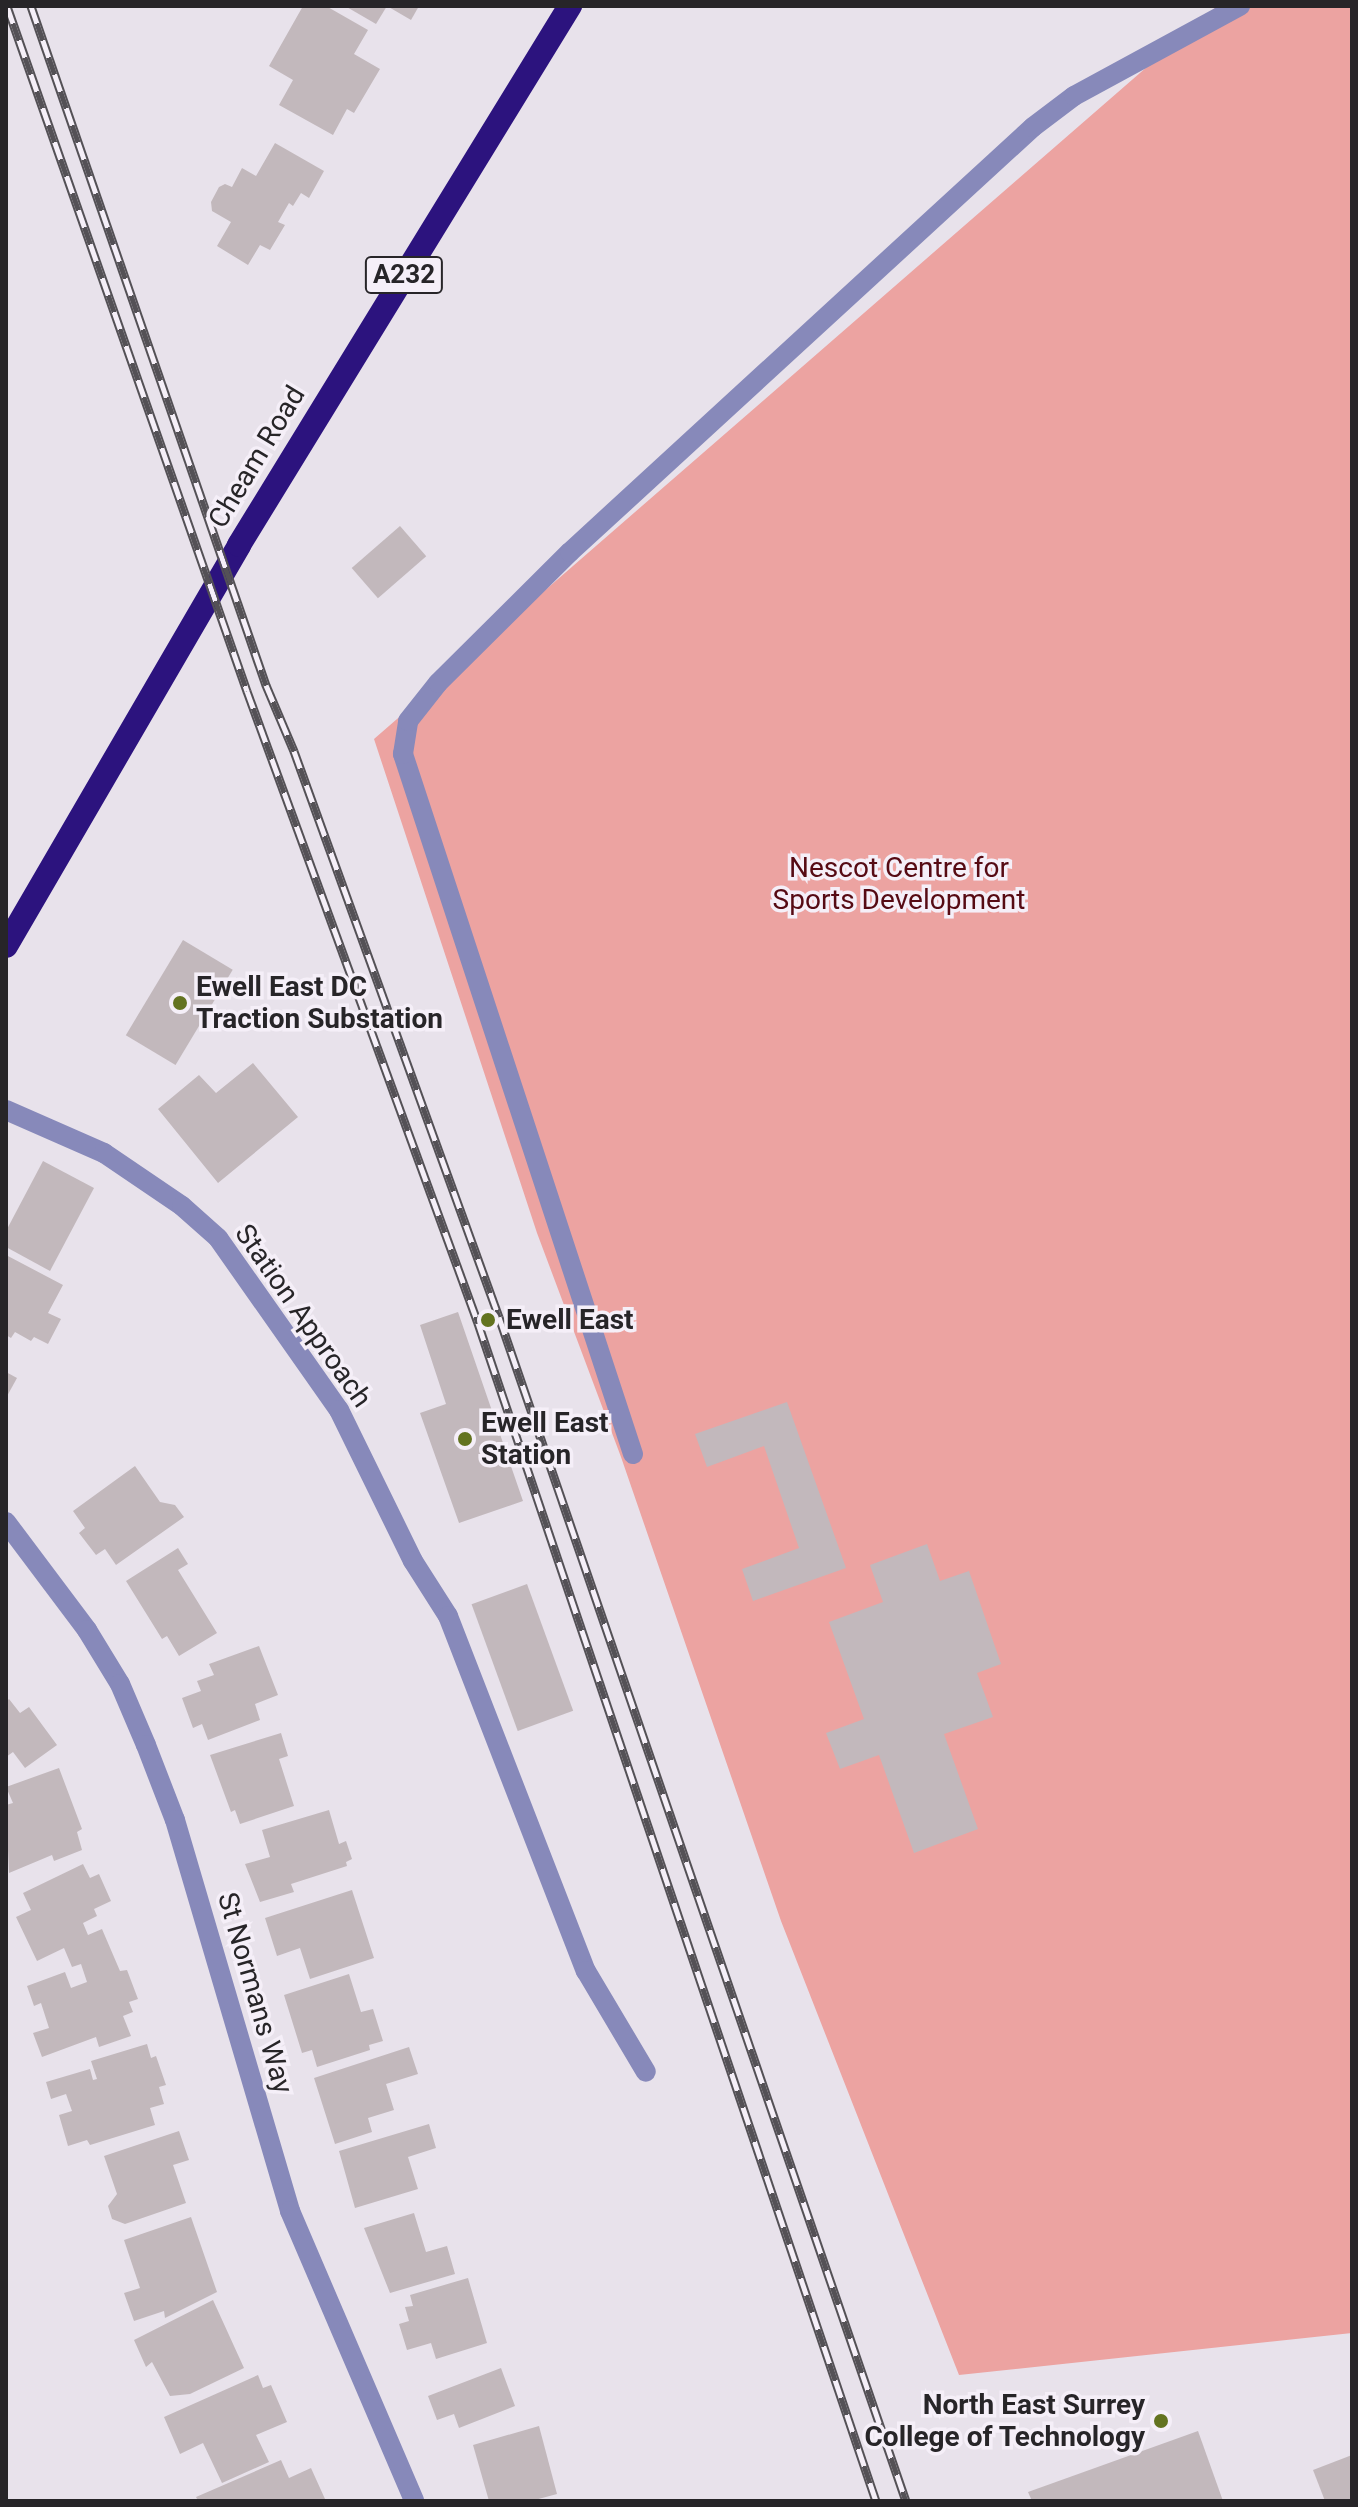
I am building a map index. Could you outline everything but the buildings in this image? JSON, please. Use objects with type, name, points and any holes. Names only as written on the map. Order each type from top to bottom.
[{"type":"highway","name":"Cheam Road","points":[[6,946],[194,620],[570,6]]},
{"type":"street","points":[[633,1454],[403,754],[408,721],[438,683],[570,552],[1033,127],[1074,96],[1240,6]]},
{"type":"street","name":"Station Approach","points":[[6,1110],[104,1153],[182,1206],[218,1238],[339,1410],[413,1561],[448,1616],[586,1971],[646,2072]]},
{"type":"street","name":"St Normans Way","points":[[6,1522],[87,1630],[120,1684],[146,1745],[175,1820],[290,2211],[414,2501]]},
{"type":"green space","name":"Nescot Centre for Sports Development","points":[[1217,6],[1352,6],[1352,2333],[959,2375],[781,1921],[621,1457],[537,1233],[374,739]]},
{"type":"railway","points":[[7,6],[247,691],[478,1323],[876,2501]]},
{"type":"railway","points":[[31,6],[266,685],[294,751],[499,1317],[906,2501]]},
{"type":"place","name":"Ewell East DC Traction Substation","points":[[180,1003]]},
{"type":"place","name":"Ewell East","points":[[488,1320]]},
{"type":"place","name":"Ewell East Station","points":[[465,1439]]},
{"type":"place","name":"North East Surrey College of Technology","points":[[1161,2421]]}]
